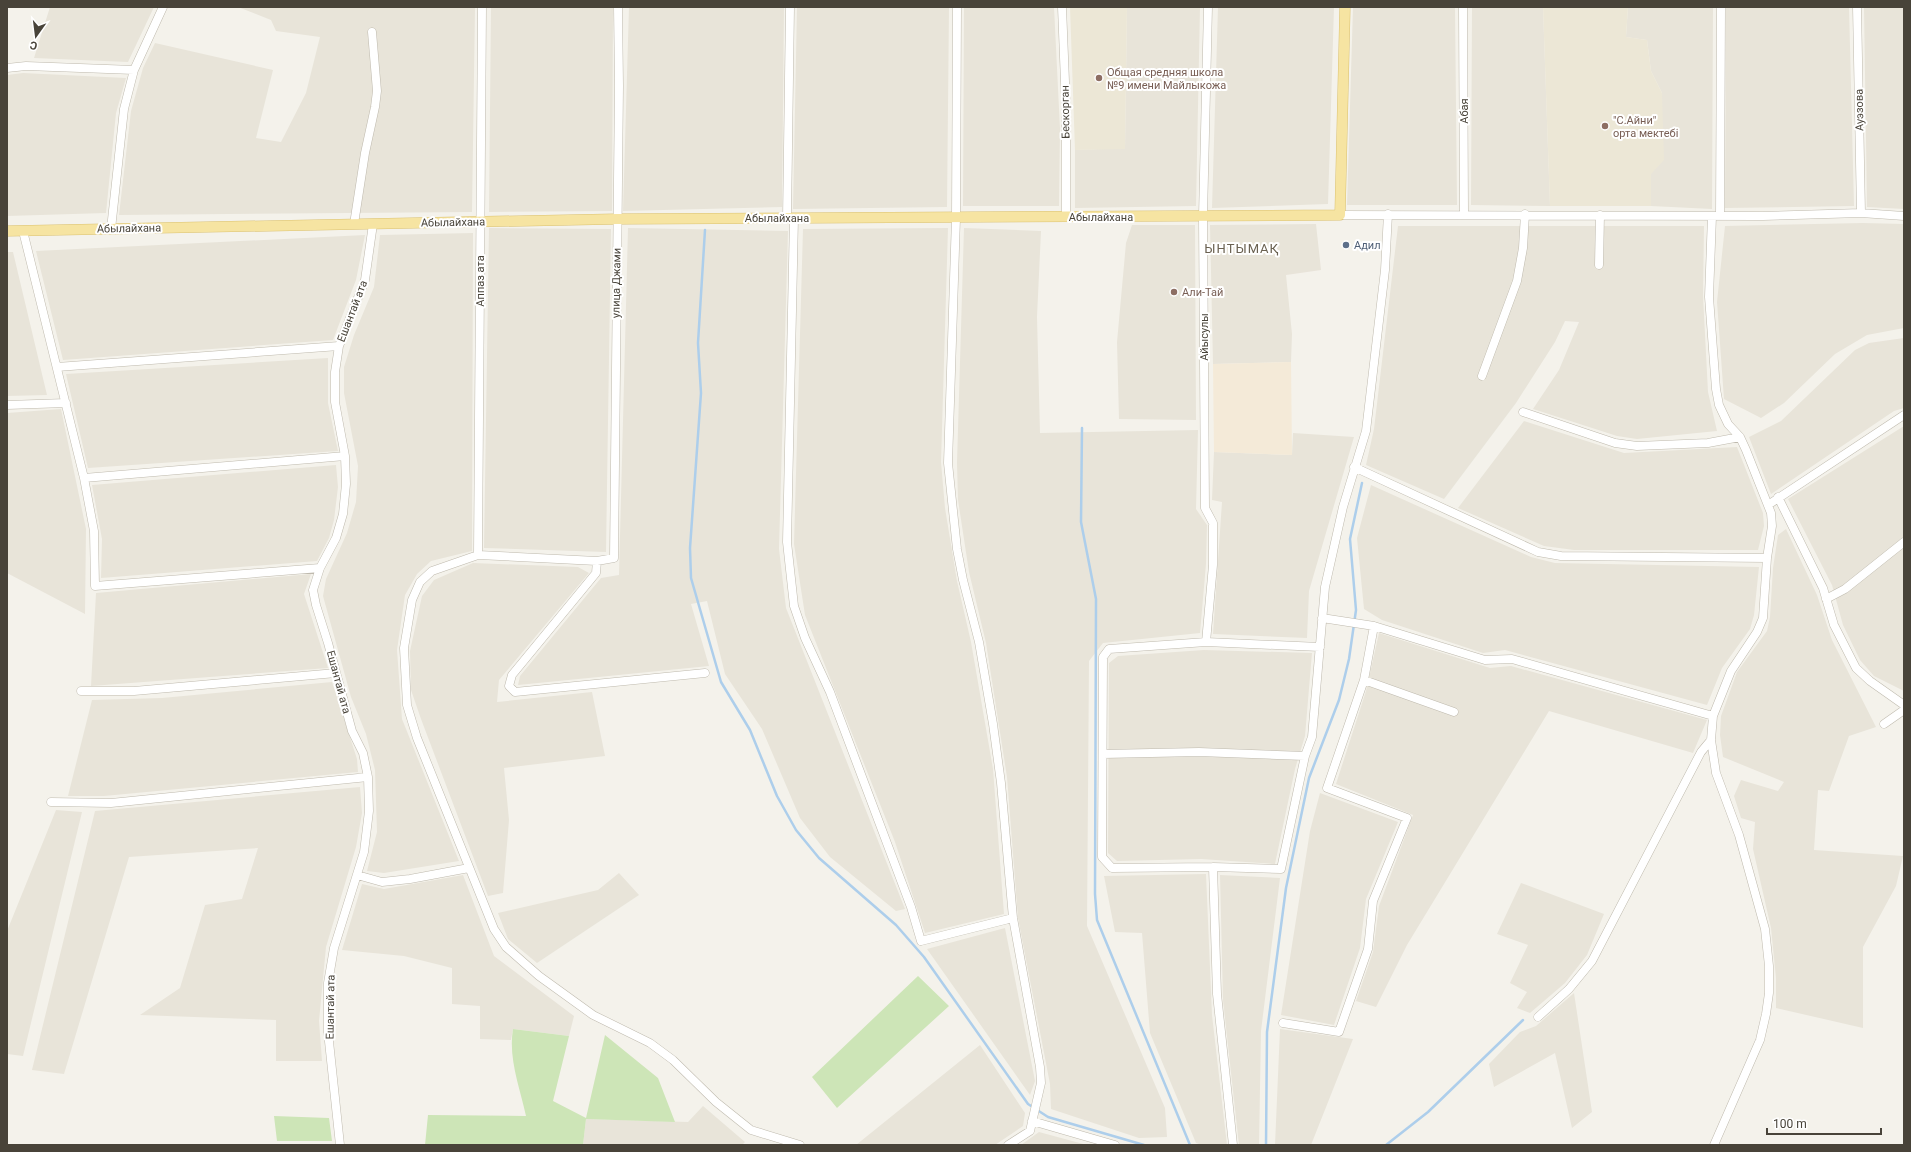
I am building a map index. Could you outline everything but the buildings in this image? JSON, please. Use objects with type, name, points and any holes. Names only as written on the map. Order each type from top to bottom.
[{"type":"main road","points":[[1340,215],[1345,7]]},
{"type":"main road","name":"Абылайхана","points":[[7,231],[617,219],[1340,215]]},
{"type":"street","points":[[111,229],[124,109],[134,70],[163,7]]},
{"type":"street","name":"Аппаз ата","points":[[478,555],[482,7]]},
{"type":"street","name":"улица Джами","points":[[597,561],[614,558],[618,7]]},
{"type":"street","points":[[790,7],[791,218],[787,542],[794,606],[805,638],[830,692],[922,940],[1013,918]]},
{"type":"street","points":[[957,7],[956,218],[949,456],[951,503],[963,580],[979,642],[998,761],[1013,918],[1040,1067],[1041,1083],[1030,1131],[1008,1145]]},
{"type":"street","name":"Бескорган","points":[[1062,7],[1066,107],[1066,217]]},
{"type":"street","name":"Айысулы","points":[[1206,642],[1213,565],[1213,522],[1205,508],[1203,216],[1208,7]]},
{"type":"street","name":"Абая","points":[[1463,7],[1464,214]]},
{"type":"street","points":[[1714,1145],[1760,1040],[1769,993],[1769,966],[1765,929],[1739,835],[1716,773],[1711,740],[1713,716],[1731,670],[1757,632],[1763,618],[1767,558],[1772,526],[1771,513],[1768,505],[1740,437],[1728,424],[1719,405],[1716,389],[1709,297],[1716,216],[1721,7]]},
{"type":"street","name":"Ауэзова","points":[[1857,7],[1861,213]]},
{"type":"street","points":[[354,224],[365,153],[375,107],[376,91],[372,32]]},
{"type":"street","points":[[7,68],[26,66],[134,70]]},
{"type":"street","points":[[1340,215],[1525,214],[1716,216],[1861,213],[1904,216]]},
{"type":"street","points":[[1320,647],[1206,642],[1109,649],[1102,657],[1102,857],[1112,868],[1213,867],[1281,869],[1305,756],[1312,737],[1320,647],[1322,618],[1325,587],[1354,468],[1366,431],[1385,270],[1388,214]]},
{"type":"street","points":[[1482,376],[1516,281],[1523,248],[1525,214]]},
{"type":"street","points":[[1599,265],[1600,215]]},
{"type":"street","name":"Ешантай ата","points":[[340,1145],[328,1032],[328,983],[334,948],[364,852],[369,811],[368,777],[363,753],[352,731],[313,590],[320,568],[336,538],[343,514],[346,484],[345,456],[335,402],[335,372],[339,346],[365,280],[373,224]]},
{"type":"street","points":[[23,231],[84,478],[94,531],[95,586],[320,568]]},
{"type":"street","points":[[57,367],[339,346]]},
{"type":"street","points":[[7,405],[66,403]]},
{"type":"street","points":[[1522,412],[1615,443],[1637,446],[1708,443],[1740,437]]},
{"type":"street","points":[[1768,505],[1904,415]]},
{"type":"street","points":[[84,478],[345,456]]},
{"type":"street","points":[[1354,468],[1538,552],[1561,556],[1767,558]]},
{"type":"street","points":[[1778,497],[1823,588],[1834,625],[1856,668],[1870,681],[1904,705]]},
{"type":"street","points":[[1826,599],[1845,589],[1904,542]]},
{"type":"street","points":[[705,673],[515,692],[509,686],[512,675],[596,573],[597,561],[478,555],[432,571],[420,582],[412,600],[404,648],[407,705],[417,738],[494,929],[506,947],[539,976],[593,1015],[650,1043],[673,1060],[716,1102],[751,1130],[800,1145]]},
{"type":"street","points":[[1322,618],[1374,626],[1485,660],[1512,659],[1713,716]]},
{"type":"street","points":[[1283,1023],[1339,1032],[1368,949],[1373,901],[1407,818],[1327,788],[1364,680],[1374,626]]},
{"type":"street","points":[[81,691],[134,692],[336,673]]},
{"type":"street","points":[[1364,680],[1454,712]]},
{"type":"street","points":[[1884,724],[1904,710]]},
{"type":"street","points":[[1538,1017],[1569,989],[1592,962],[1701,752],[1711,740]]},
{"type":"street","points":[[1103,754],[1199,752],[1305,756]]},
{"type":"street","points":[[51,802],[111,803],[368,777]]},
{"type":"street","points":[[1213,867],[1216,994],[1233,1145]]},
{"type":"street","points":[[357,875],[382,882],[410,879],[469,868]]},
{"type":"street","points":[[1032,1121],[1115,1145]]},
{"type":"shaded area","points":[[50,7],[154,7],[128,62],[34,58]]},
{"type":"shaded area","points":[[238,7],[475,7],[472,212],[119,215],[131,111],[143,68],[155,43],[273,70],[256,138],[281,142],[306,93],[320,37],[276,31],[271,20]]},
{"type":"shaded area","points":[[491,7],[613,7],[612,211],[489,212]]},
{"type":"shaded area","points":[[629,7],[784,7],[782,207],[623,211]]},
{"type":"shaded area","points":[[797,7],[949,7],[947,207],[793,209]]},
{"type":"shaded area","points":[[964,7],[1054,7],[1060,129],[1059,206],[963,206]]},
{"type":"shaded area","name":"Общая средняя школа №9 имени Майлыкожа","points":[[1070,7],[1127,7],[1125,149],[1075,150]]},
{"type":"shaded area","points":[[1127,7],[1200,7],[1196,206],[1075,208],[1075,150],[1125,148]]},
{"type":"shaded area","points":[[1218,7],[1334,7],[1328,204],[1212,208]]},
{"type":"shaded area","points":[[1353,7],[1455,7],[1457,205],[1347,205]]},
{"type":"shaded area","points":[[1472,7],[1543,7],[1550,206],[1471,205]]},
{"type":"shaded area","name":"\"С.Айни\" орта мектебі","points":[[1543,7],[1628,7],[1626,37],[1647,40],[1651,71],[1662,93],[1664,160],[1651,174],[1651,206],[1550,206]]},
{"type":"shaded area","points":[[1628,7],[1713,7],[1712,209],[1651,206],[1651,174],[1662,93],[1651,71],[1647,40],[1626,37]]},
{"type":"shaded area","points":[[1726,7],[1849,7],[1854,206],[1725,208]]},
{"type":"shaded area","points":[[1864,7],[1904,7],[1904,209],[1867,207]]},
{"type":"shaded area","points":[[23,73],[126,78],[116,113],[106,213],[7,216],[7,75]]},
{"type":"shaded area","points":[[1863,223],[1904,224],[1904,328],[1867,335],[1835,354],[1784,403],[1761,418],[1724,399],[1717,302],[1725,226]]},
{"type":"shaded area","points":[[1316,224],[1321,270],[1286,275],[1292,334],[1291,362],[1213,364],[1210,225]]},
{"type":"shaded area","points":[[1132,225],[1195,225],[1196,420],[1119,419],[1117,342],[1126,243]]},
{"type":"shaded area","points":[[1398,226],[1704,226],[1703,296],[1708,392],[1717,431],[1637,439],[1617,436],[1533,409],[1559,370],[1579,322],[1565,321],[1555,342],[1516,403],[1444,499],[1366,465],[1374,429]]},
{"type":"shaded area","points":[[489,228],[611,229],[606,552],[484,548]]},
{"type":"shaded area","points":[[628,228],[788,231],[779,549],[786,608],[905,909],[896,911],[830,857],[800,818],[762,729],[725,674],[707,601],[691,604],[709,666],[518,685],[520,676],[601,578],[619,575]]},
{"type":"shaded area","points":[[948,228],[941,462],[945,508],[957,581],[971,642],[993,769],[1004,914],[925,933],[895,842],[805,615],[794,544],[803,229]]},
{"type":"shaded area","points":[[964,228],[1041,231],[1037,317],[1040,433],[1198,430],[1196,509],[1207,525],[1206,564],[1200,633],[1103,643],[1089,661],[1087,926],[1165,1108],[1167,1137],[1139,1138],[1051,1109],[1050,1084],[1018,918],[1007,777],[986,643],[969,572],[958,500],[957,463]]},
{"type":"shaded area","points":[[473,233],[472,551],[431,561],[417,574],[405,595],[397,650],[402,719],[459,861],[384,873],[367,871],[377,832],[375,770],[366,734],[351,697],[323,596],[326,579],[347,533],[356,502],[358,466],[344,393],[344,367],[354,335],[374,287],[380,235]]},
{"type":"shaded area","points":[[365,235],[356,280],[333,340],[63,360],[36,251]]},
{"type":"shaded area","points":[[7,252],[13,252],[47,395],[7,396]]},
{"type":"shaded area","points":[[1904,338],[1904,408],[1894,411],[1771,494],[1749,437],[1781,421],[1855,350],[1869,343]]},
{"type":"shaded area","points":[[328,358],[328,403],[338,451],[88,468],[66,374]]},
{"type":"shaded area","points":[[1291,362],[1292,455],[1214,452],[1213,364]]},
{"type":"shaded area","points":[[61,409],[86,529],[85,614],[7,573],[7,413]]},
{"type":"shaded area","points":[[1524,421],[1624,453],[1737,447],[1763,513],[1764,526],[1758,550],[1574,550],[1544,546],[1458,508]]},
{"type":"shaded area","points":[[1904,426],[1904,691],[1874,676],[1860,660],[1843,625],[1832,585],[1788,499]]},
{"type":"shaded area","points":[[1293,433],[1354,437],[1309,591],[1307,638],[1213,634],[1222,502],[1212,500],[1214,452],[1292,455]]},
{"type":"shaded area","points":[[336,465],[338,487],[334,520],[329,538],[317,561],[101,578],[102,539],[92,485]]},
{"type":"shaded area","points":[[1371,485],[1531,557],[1555,563],[1759,567],[1754,615],[1750,629],[1722,668],[1707,705],[1505,650],[1483,653],[1382,620],[1364,609],[1357,538]]},
{"type":"shaded area","points":[[1786,529],[1817,595],[1832,640],[1876,727],[1849,736],[1829,791],[1818,790],[1814,850],[1903,856],[1896,886],[1863,947],[1863,1028],[1776,1008],[1776,978],[1771,928],[1753,849],[1755,822],[1741,818],[1734,796],[1741,780],[1778,791],[1784,782],[1723,757],[1720,735],[1721,716],[1737,672],[1767,631],[1770,617],[1773,568],[1778,535]]},
{"type":"shaded area","points":[[473,563],[578,567],[589,573],[499,680],[497,702],[592,692],[605,756],[504,768],[509,820],[503,893],[488,896],[411,690],[410,651],[422,596],[434,580]]},
{"type":"shaded area","points":[[311,574],[304,594],[328,668],[91,686],[96,593]]},
{"type":"shaded area","points":[[1379,633],[1490,668],[1511,666],[1707,720],[1693,753],[1549,711],[1407,945],[1376,1007],[1356,1001],[1373,952],[1379,906],[1413,815],[1336,784],[1366,691]]},
{"type":"shaded area","points":[[1204,650],[1312,653],[1305,736],[1295,769],[1275,864],[1201,859],[1117,861],[1108,853],[1109,663],[1118,656]]},
{"type":"shaded area","points":[[332,682],[357,759],[358,772],[104,796],[68,796],[92,700],[162,698]]},
{"type":"shaded area","points":[[360,787],[362,813],[356,847],[326,947],[319,1021],[322,1061],[276,1061],[276,1020],[140,1015],[180,988],[205,905],[242,899],[258,848],[129,857],[64,1074],[32,1070],[95,811]]},
{"type":"shaded area","points":[[1320,793],[1398,822],[1366,899],[1360,948],[1334,1025],[1281,1015],[1310,831]]},
{"type":"shaded area","points":[[56,810],[82,812],[23,1056],[7,1054],[7,931]]},
{"type":"shaded area","points":[[619,873],[639,895],[537,963],[508,939],[498,913],[598,890]]},
{"type":"shaded area","points":[[1206,874],[1212,1015],[1227,1145],[1202,1145],[1196,1143],[1150,1033],[1142,933],[1115,932],[1104,876]]},
{"type":"shaded area","points":[[463,875],[494,956],[574,1016],[569,1036],[513,1029],[511,1040],[480,1039],[480,1006],[452,1004],[452,968],[404,956],[342,950],[362,884],[384,889]]},
{"type":"shaded area","points":[[1220,875],[1280,878],[1261,1031],[1259,1145],[1239,1145],[1223,1000]]},
{"type":"shaded area","points":[[1521,883],[1604,914],[1587,955],[1565,983],[1530,1013],[1517,1008],[1527,992],[1510,983],[1528,945],[1497,934]]},
{"type":"shaded area","points":[[1005,928],[1035,1081],[1030,1095],[927,949]]},
{"type":"shaded area","points":[[1574,993],[1592,1112],[1572,1128],[1555,1053],[1494,1087],[1489,1064],[1520,1032],[1536,1026]]},
{"type":"shaded area","points":[[1280,1029],[1353,1039],[1311,1145],[1275,1145]]},
{"type":"shaded area","points":[[980,1045],[1025,1113],[1023,1126],[995,1145],[856,1145]]},
{"type":"shaded area","points":[[703,1106],[745,1142],[742,1145],[583,1145],[586,1119],[688,1122]]},
{"type":"shaded area","points":[[1039,1132],[1087,1145],[1021,1145]]},
{"type":"green space","points":[[918,976],[949,1006],[837,1108],[812,1077]]},
{"type":"green space","points":[[513,1029],[569,1036],[553,1101],[586,1118],[605,1035],[658,1078],[675,1122],[586,1119],[583,1145],[425,1145],[428,1115],[526,1116],[513,1062]]},
{"type":"green space","points":[[274,1116],[329,1118],[332,1141],[277,1141]]},
{"type":"waterway","points":[[705,230],[698,343],[701,393],[690,548],[691,578],[721,682],[750,730],[777,796],[796,830],[819,858],[896,925],[924,957],[1028,1104],[1048,1117],[1144,1145]]},
{"type":"waterway","points":[[1082,428],[1081,522],[1096,599],[1095,894],[1097,920],[1190,1145]]},
{"type":"waterway","points":[[1266,1145],[1267,1032],[1286,888],[1309,778],[1339,700],[1349,659],[1356,610],[1350,539],[1362,483]]},
{"type":"waterway","points":[[1386,1145],[1428,1112],[1523,1020]]},
{"type":"place","name":"Общая средняя школа №9 имени Майлыкожа","points":[[1099,78]]},
{"type":"place","name":"\"С.Айни\" орта мектебі","points":[[1605,126]]},
{"type":"place","name":"Адил","points":[[1346,245]]},
{"type":"place","name":"Али-Тай","points":[[1174,292]]},
{"type":"district","name":"ЫНТЫМАҚ","points":[[1242,248]]}]
